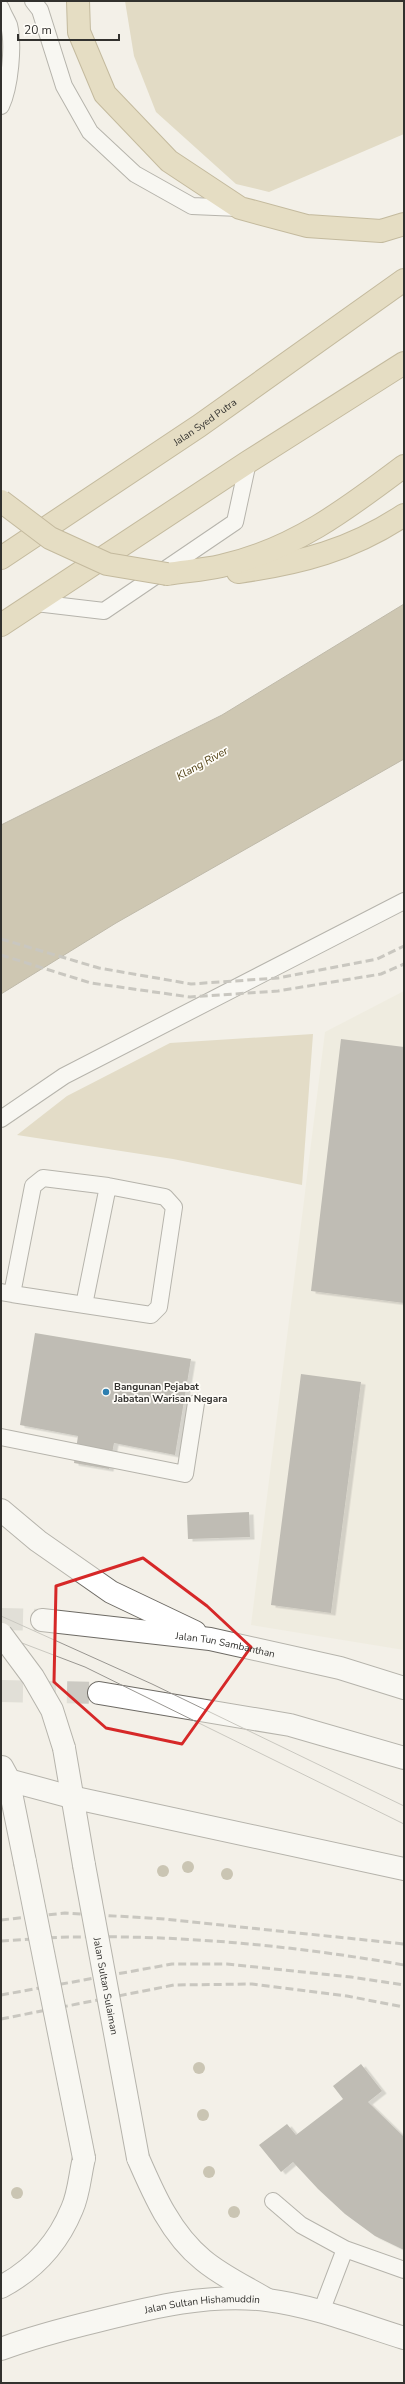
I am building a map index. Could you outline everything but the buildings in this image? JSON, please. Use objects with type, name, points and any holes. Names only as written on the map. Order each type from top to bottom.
[{"type":"main road","points":[[78,1],[80,32],[105,94],[168,161],[240,208],[307,226],[381,231],[404,224]]},
{"type":"main road","name":"Jalan Syed Putra","points":[[1,558],[199,426],[404,280]]},
{"type":"main road","points":[[1,625],[248,462],[404,363]]},
{"type":"main road","points":[[167,574],[222,566],[266,552],[304,535],[338,516],[404,466]]},
{"type":"main road","points":[[1,501],[50,538],[107,564],[167,574],[224,573],[273,567],[312,559],[349,546],[404,515]]},
{"type":"main road","points":[[1,1510],[38,1541],[111,1592],[210,1639]]},
{"type":"main road","name":"Jalan Tun Sambanthan","points":[[42,1620],[210,1639],[340,1668],[404,1688]]},
{"type":"main road","name":"Jalan Sultan Sulaiman","points":[[1,1634],[33,1677],[52,1710],[64,1748],[71,1797],[138,2158],[155,2198],[188,2245],[204,2261],[268,2300]]},
{"type":"main road","points":[[100,1694],[290,1725],[404,1758]]},
{"type":"main road","points":[[3,1773],[71,1797],[404,1869]]},
{"type":"main road","points":[[1,2287],[38,2262],[63,2227],[73,2208],[84,2158],[25,1862],[3,1773]]},
{"type":"main road","name":"Jalan Sultan Hishamuddin","points":[[1,2349],[46,2334],[185,2301],[223,2298],[268,2300],[321,2312],[404,2338]]},
{"type":"lane","points":[[33,1],[40,10],[64,86],[90,132],[135,174],[192,206],[240,208]]},
{"type":"lane","points":[[1,8],[9,26],[10,61],[3,102]]},
{"type":"lane","points":[[36,603],[104,611],[235,522],[248,462]]},
{"type":"lane","points":[[1,1119],[64,1076],[404,901]]},
{"type":"lane","points":[[43,1178],[108,1186],[166,1197],[174,1207],[160,1307],[152,1315],[7,1293],[33,1186],[43,1178]]},
{"type":"lane","points":[[84,1305],[108,1186]]},
{"type":"lane","points":[[1,1437],[185,1474],[196,1403]]},
{"type":"lane","points":[[273,2201],[301,2225],[345,2249],[404,2270]]},
{"type":"lane","points":[[321,2312],[345,2249]]},
{"type":"highlighted area","points":[[143,1558],[207,1606],[251,1647],[182,1744],[106,1728],[54,1682],[56,1586]]},
{"type":"shaded area","points":[[125,1],[404,1],[404,134],[269,192],[236,184],[156,112],[134,56]]},
{"type":"shaded area","points":[[404,991],[404,1650],[251,1625],[325,1032]]},
{"type":"shaded area","points":[[313,1034],[302,1185],[173,1159],[17,1135],[67,1096],[170,1043]]},
{"type":"water","name":"Klang River","points":[[404,604],[404,759],[116,923],[1,994],[1,825],[222,715]]},
{"type":"tunnel","points":[[1,1619],[42,1620]]},
{"type":"tunnel","points":[[1,1691],[99,1693]]},
{"type":"tram line","points":[[1,1616],[152,1684],[404,1806]]},
{"type":"tram line","points":[[1,1635],[85,1667],[404,1824]]},
{"type":"railway","points":[[1,939],[99,968],[191,984],[278,978],[377,959],[404,946]]},
{"type":"railway","points":[[1,955],[91,983],[190,997],[278,991],[381,974],[404,964]]},
{"type":"railway","points":[[1,1920],[65,1913],[164,1919],[404,1944]]},
{"type":"railway","points":[[1,1941],[56,1937],[115,1937],[198,1940],[281,1947],[404,1965]]},
{"type":"railway","points":[[1,1995],[172,1964],[227,1964],[351,1977],[404,1985]]},
{"type":"railway","points":[[1,2019],[174,1985],[252,1984],[347,1996],[404,2007]]},
{"type":"place","name":"Bangunan Pejabat Jabatan Warisan Negara","points":[[106,1392]]}]
